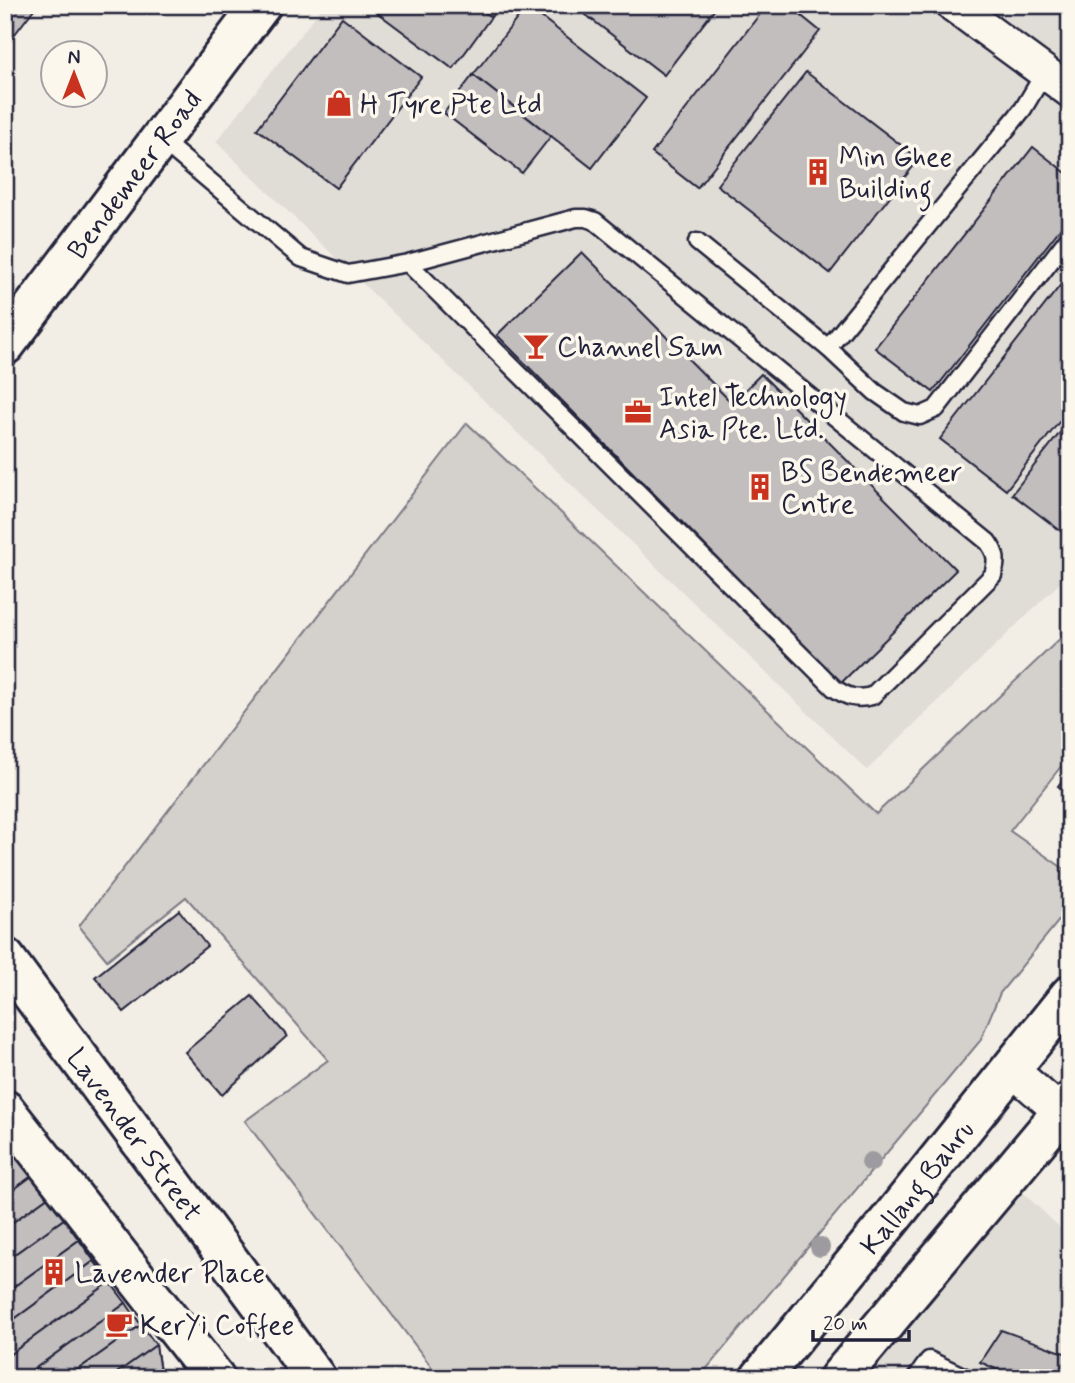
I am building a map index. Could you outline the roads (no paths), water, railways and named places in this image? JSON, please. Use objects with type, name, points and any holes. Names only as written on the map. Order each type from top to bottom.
[{"type":"main road","name":"Bendemeer Road","points":[[5,345],[261,5]]},
{"type":"main road","name":"Lavender Street","points":[[5,958],[316,1378]]},
{"type":"main road","name":"Kallang Bahru","points":[[760,1378],[1070,995]]},
{"type":"main road","points":[[5,1110],[215,1378]]},
{"type":"main road","points":[[839,1378],[1067,1111]]},
{"type":"street","points":[[953,5],[1057,82]]},
{"type":"street","points":[[1011,1069],[1067,1111]]},
{"type":"lane","points":[[828,348],[1023,109],[1057,82]]},
{"type":"lane","points":[[160,139],[301,258],[348,274],[408,262],[576,218],[596,221],[988,542],[996,552],[993,575],[872,696],[861,699],[847,697],[824,678],[408,262]]},
{"type":"lane","points":[[697,242],[828,348],[875,392],[904,412],[920,416],[936,409],[1070,236]]},
{"type":"lane","points":[[916,1378],[929,1360],[967,1378]]},
{"type":"place","name":"H Tyre Pte Ltd","points":[[339,103]]},
{"type":"place","name":"Min Ghee Building","points":[[818,172]]},
{"type":"place","name":"Channel Sam","points":[[536,346]]},
{"type":"place","name":"Intel Technology Asia Pte. Ltd.","points":[[638,412]]},
{"type":"place","name":"BS Bendemeer Cntre","points":[[760,487]]},
{"type":"place","name":"Lavender Place","points":[[54,1272]]},
{"type":"place","name":"KerYi Coffee","points":[[119,1324]]}]
